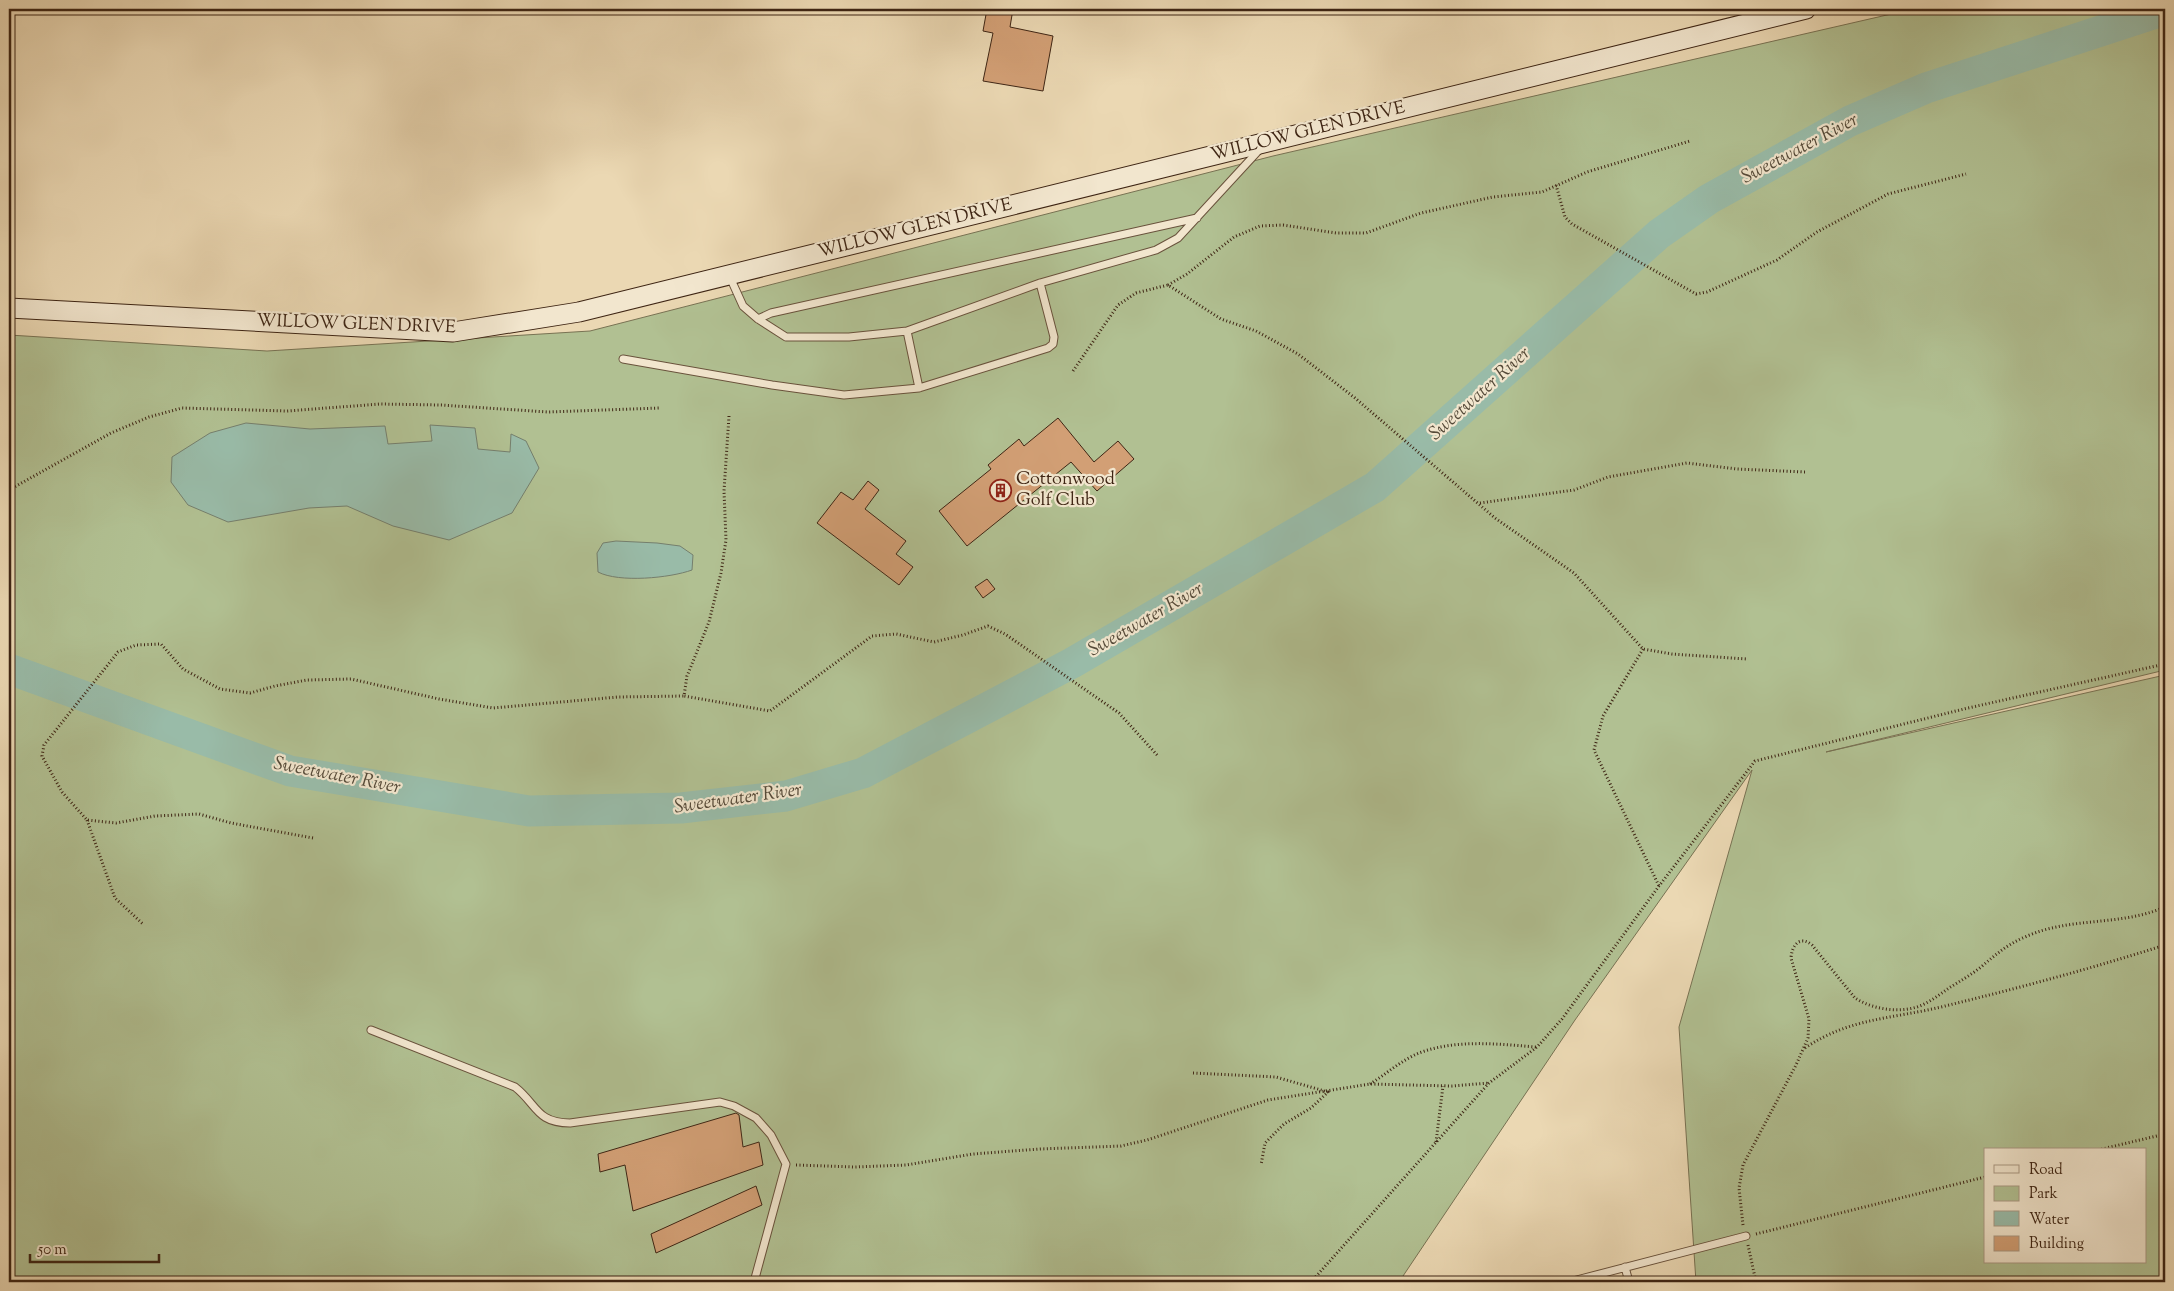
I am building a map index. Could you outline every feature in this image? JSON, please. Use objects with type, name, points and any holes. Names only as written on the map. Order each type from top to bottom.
[{"type":"main road","name":"WILLOW GLEN DRIVE","points":[[9,308],[453,332],[579,312],[1798,10]]},
{"type":"lane","points":[[729,274],[743,306],[758,319],[786,337],[849,337],[907,331],[1040,283],[1156,250],[1178,238],[1265,143]]},
{"type":"lane","points":[[758,319],[771,312],[1197,218]]},
{"type":"lane","points":[[623,359],[772,385],[844,395],[919,388],[1048,348],[1053,344],[1054,337],[1040,283]]},
{"type":"lane","points":[[907,331],[919,388]]},
{"type":"lane","points":[[371,1030],[515,1086],[522,1092],[538,1114],[554,1122],[570,1123],[720,1102],[746,1112],[764,1126],[771,1135],[786,1164],[754,1282]]},
{"type":"lane","points":[[1569,1282],[1746,1236]]},
{"type":"lane","points":[[1624,1267],[1629,1282]]},
{"type":"path","points":[[1073,371],[1093,339],[1118,305],[1136,293],[1168,285],[1187,274],[1234,237],[1260,226],[1283,225],[1336,233],[1366,233],[1421,213],[1493,197],[1542,192],[1587,172],[1690,141]]},
{"type":"path","points":[[1556,185],[1564,217],[1572,224],[1696,294],[1716,288],[1778,260],[1817,232],[1888,194],[1966,174]]},
{"type":"path","points":[[1168,285],[1221,319],[1256,332],[1298,354],[1355,398],[1495,518],[1574,573],[1643,649],[1672,654],[1747,659]]},
{"type":"path","points":[[9,490],[111,433],[149,417],[182,408],[287,411],[380,404],[441,405],[548,412],[659,408]]},
{"type":"path","points":[[684,696],[687,676],[709,622],[721,574],[726,540],[724,491],[729,416]]},
{"type":"path","points":[[1479,503],[1574,490],[1608,478],[1687,463],[1738,469],[1805,472]]},
{"type":"path","points":[[144,926],[115,898],[87,820],[58,784],[42,756],[44,744],[118,652],[136,645],[161,644],[183,669],[190,673],[220,689],[250,693],[307,680],[351,678],[439,700],[493,708],[618,697],[684,696],[770,711],[872,636],[896,634],[934,642],[963,635],[988,626],[1005,634],[1119,713],[1158,756]]},
{"type":"path","points":[[1643,649],[1603,716],[1594,750],[1659,886]]},
{"type":"path","points":[[1311,1282],[1489,1083],[1537,1047],[1562,1020],[1659,886],[1755,761],[1968,708],[2165,664]]},
{"type":"path","points":[[87,820],[116,823],[155,816],[199,814],[232,823],[313,838]]},
{"type":"path","points":[[1756,1282],[1746,1236],[1739,1188],[1743,1165],[1808,1038],[1809,1019],[1791,958],[1792,950],[1796,943],[1801,941],[1812,945],[1855,998],[1863,1003],[1896,1010],[1916,1008],[1935,998],[2001,950],[2026,936],[2072,922],[2140,916],[2165,907]]},
{"type":"path","points":[[1804,1048],[1818,1039],[1864,1020],[1911,1014],[1950,1005],[2165,945]]},
{"type":"path","points":[[1370,1084],[1418,1054],[1449,1045],[1491,1044],[1537,1047]]},
{"type":"path","points":[[1192,1073],[1276,1077],[1328,1092]]},
{"type":"path","points":[[786,1164],[855,1167],[906,1165],[973,1154],[1040,1148],[1120,1146],[1147,1140],[1268,1100],[1370,1084],[1443,1086],[1489,1083]]},
{"type":"path","points":[[1436,1143],[1443,1086]]},
{"type":"path","points":[[1261,1165],[1265,1143],[1284,1124],[1311,1108],[1328,1092]]},
{"type":"path","points":[[2106,1148],[2165,1134]]},
{"type":"path","points":[[1746,1236],[1984,1177]]},
{"type":"path","points":[[9,1278],[16,1282]]},
{"type":"green space","name":"Cottonwood Golf Club","points":[[1913,9],[2165,9],[2165,670],[1826,752],[2165,675],[2165,1282],[1696,1282],[1679,1027],[1752,770],[1575,1020],[1399,1282],[9,1282],[9,335],[267,351],[590,331],[1273,156]]},
{"type":"water","points":[[246,423],[310,429],[385,426],[388,444],[432,441],[430,425],[475,428],[478,449],[510,452],[511,434],[526,441],[539,468],[512,513],[449,540],[393,526],[347,506],[309,508],[228,522],[188,505],[171,482],[172,457],[210,433]]},
{"type":"water","points":[[616,541],[680,546],[693,555],[692,570],[645,578],[618,577],[598,572],[597,553],[603,543]]},
{"type":"building","points":[[987,9],[1013,9],[1010,27],[1053,36],[1043,91],[983,81],[993,33],[983,31]]},
{"type":"building","name":"Cottonwood Golf Club","points":[[1058,418],[1094,462],[1118,441],[1134,459],[1097,491],[1071,462],[967,546],[939,511],[991,469],[988,465],[1019,439],[1024,446]]},
{"type":"building","points":[[868,481],[879,490],[865,509],[906,541],[896,554],[913,567],[899,585],[817,523],[841,492],[853,500]]},
{"type":"building","points":[[987,579],[995,589],[983,598],[975,587]]},
{"type":"building","points":[[736,1113],[739,1115],[743,1147],[759,1142],[763,1165],[633,1211],[625,1165],[600,1172],[598,1154]]},
{"type":"building","points":[[756,1186],[762,1205],[656,1253],[651,1234]]},
{"type":"waterway","name":"Sweetwater River","points":[[9,669],[290,771],[529,811],[681,808],[786,796],[863,773],[1072,663],[1375,487],[1659,234],[1709,199],[1850,121],[1926,88],[2165,10]]},
{"type":"place","name":"Cottonwood Golf Club","points":[[1000,490]]}]
